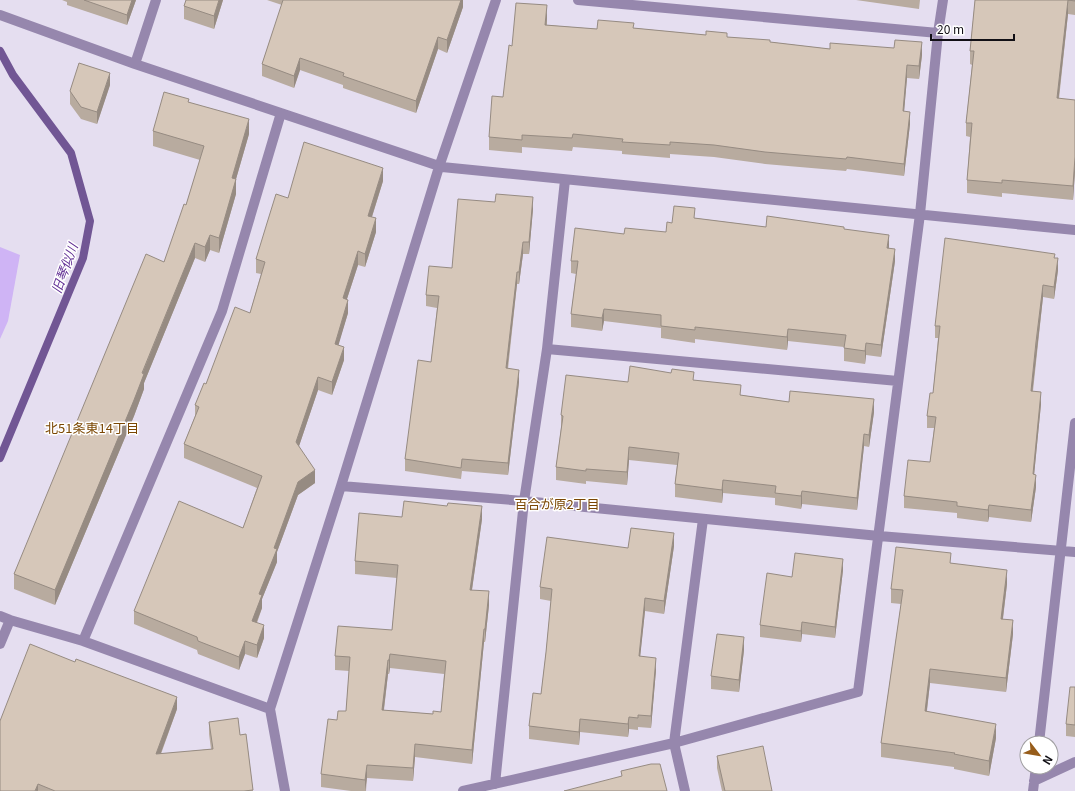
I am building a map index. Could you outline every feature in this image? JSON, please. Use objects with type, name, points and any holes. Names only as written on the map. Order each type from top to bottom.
[{"type":"street","points":[[135,64],[156,0]]},
{"type":"street","points":[[285,791],[270,709],[341,486],[439,167],[496,0]]},
{"type":"street","points":[[578,0],[938,33]]},
{"type":"street","points":[[463,791],[674,743],[858,692],[920,214],[938,33],[944,0]]},
{"type":"street","points":[[0,15],[135,64],[439,167],[1075,230]]},
{"type":"street","points":[[83,640],[222,311],[280,113]]},
{"type":"street","points":[[495,784],[524,501],[547,349],[565,180]]},
{"type":"street","points":[[547,349],[898,382]]},
{"type":"street","points":[[1039,735],[1075,423]]},
{"type":"street","points":[[341,486],[524,501],[879,536],[1059,552],[1075,552]]},
{"type":"street","points":[[685,791],[674,743],[703,519]]},
{"type":"street","points":[[0,616],[83,640],[270,709]]},
{"type":"street","points":[[0,644],[10,620]]},
{"type":"street","points":[[1034,781],[1075,762]]},
{"type":"street","points":[[1033,791],[1035,775]]},
{"type":"shaded area","points":[[0,247],[20,255],[8,321],[0,339]]},
{"type":"building","points":[[84,0],[132,0],[127,15]]},
{"type":"building","points":[[186,0],[219,0],[214,16],[184,6]]},
{"type":"building","points":[[283,0],[461,0],[447,40],[438,37],[416,101],[343,76],[344,73],[300,58],[294,76],[262,64]]},
{"type":"building","points":[[975,0],[1068,0],[1057,98],[1075,100],[1075,157],[1073,186],[1002,180],[1002,183],[967,180],[972,123],[966,123],[974,51],[970,51]]},
{"type":"building","points":[[516,3],[547,5],[545,25],[597,29],[598,20],[634,23],[633,28],[706,35],[706,31],[727,33],[727,37],[770,40],[770,42],[830,49],[830,43],[894,48],[895,40],[922,42],[919,66],[907,65],[903,111],[910,112],[904,164],[847,157],[846,159],[765,152],[714,145],[670,142],[670,145],[622,142],[623,139],[573,134],[572,138],[522,135],[522,140],[489,137],[492,96],[503,97],[509,45],[512,46]]},
{"type":"building","points":[[79,63],[110,73],[97,112],[81,107],[70,91]]},
{"type":"building","points":[[164,92],[189,99],[188,102],[249,119],[232,178],[236,179],[219,238],[210,235],[205,247],[195,243],[142,373],[144,374],[134,400],[55,590],[14,574],[146,254],[164,262],[184,204],[186,205],[204,146],[153,131]]},
{"type":"building","points":[[304,142],[383,168],[368,216],[376,218],[365,254],[358,251],[343,298],[348,300],[335,344],[344,347],[332,382],[318,377],[296,442],[315,470],[298,482],[274,548],[277,549],[259,594],[262,595],[252,621],[264,625],[257,645],[245,641],[239,657],[198,641],[197,637],[134,611],[179,501],[243,528],[262,476],[184,444],[199,407],[195,405],[204,383],[206,384],[235,307],[250,313],[265,262],[256,259],[276,194],[288,198]]},
{"type":"building","points":[[496,194],[533,197],[529,242],[523,242],[519,272],[517,272],[506,368],[519,370],[508,463],[462,459],[461,468],[405,459],[418,360],[431,362],[439,296],[426,295],[429,266],[452,268],[458,199],[495,202]]},
{"type":"building","points":[[674,206],[695,208],[694,218],[766,227],[767,216],[889,235],[887,248],[895,249],[881,345],[866,343],[865,351],[844,348],[846,335],[788,329],[787,337],[695,327],[695,330],[661,326],[661,315],[604,309],[602,318],[571,314],[578,261],[571,261],[575,228],[624,234],[625,228],[666,232],[667,222],[672,223]]},
{"type":"building","points":[[945,238],[1055,254],[1054,258],[1058,258],[1054,287],[1043,285],[1036,342],[1031,391],[1041,392],[1033,474],[1036,475],[1031,510],[989,505],[988,510],[957,506],[957,502],[904,496],[908,460],[930,462],[936,417],[927,416],[930,393],[933,393],[940,326],[935,326]]},
{"type":"building","points":[[630,366],[671,373],[672,369],[694,372],[693,380],[741,385],[740,395],[789,402],[790,391],[874,399],[869,435],[864,434],[857,498],[802,491],[801,496],[775,493],[776,486],[723,480],[722,490],[675,484],[679,453],[629,447],[627,472],[586,469],[586,471],[556,467],[563,416],[561,415],[566,375],[628,382]]},
{"type":"building","points":[[404,501],[447,506],[448,503],[482,506],[470,590],[489,591],[472,750],[415,744],[413,768],[367,765],[365,780],[321,774],[328,719],[337,720],[338,711],[346,711],[350,657],[335,656],[338,626],[392,630],[398,565],[355,561],[359,513],[402,517]],"holes":[[[390,654],[446,661],[441,712],[433,711],[433,714],[382,710]]]},
{"type":"building","points":[[631,528],[674,533],[664,601],[645,598],[639,656],[656,658],[651,716],[638,715],[638,718],[629,717],[628,724],[580,719],[579,732],[529,726],[533,693],[541,694],[552,589],[540,587],[547,537],[628,548]]},
{"type":"building","points":[[896,547],[951,553],[950,563],[1007,570],[1001,619],[1013,620],[1006,678],[930,669],[925,711],[996,724],[989,761],[954,754],[955,753],[881,743],[903,590],[891,589]]},
{"type":"building","points":[[795,553],[843,559],[835,627],[802,622],[801,631],[760,625],[767,573],[792,577]]},
{"type":"building","points":[[717,634],[744,637],[739,680],[711,676]]},
{"type":"building","points":[[30,644],[75,662],[76,659],[177,697],[156,754],[213,749],[209,722],[238,718],[240,735],[246,734],[253,790],[55,791],[38,784],[35,791],[0,791],[0,721]]},
{"type":"building","points":[[1070,687],[1075,687],[1075,725],[1066,724]]},
{"type":"building","points":[[763,746],[772,791],[725,791],[717,756]]},
{"type":"building","points":[[651,764],[660,764],[667,791],[564,791],[622,776],[621,771]]},
{"type":"waterway","name":"旧琴似川","points":[[0,51],[13,75],[71,153],[90,221],[83,258],[0,458]]},
{"type":"district","name":"北51条東14丁目","points":[[92,427]]},
{"type":"district","name":"百合が原2丁目","points":[[557,503]]}]
